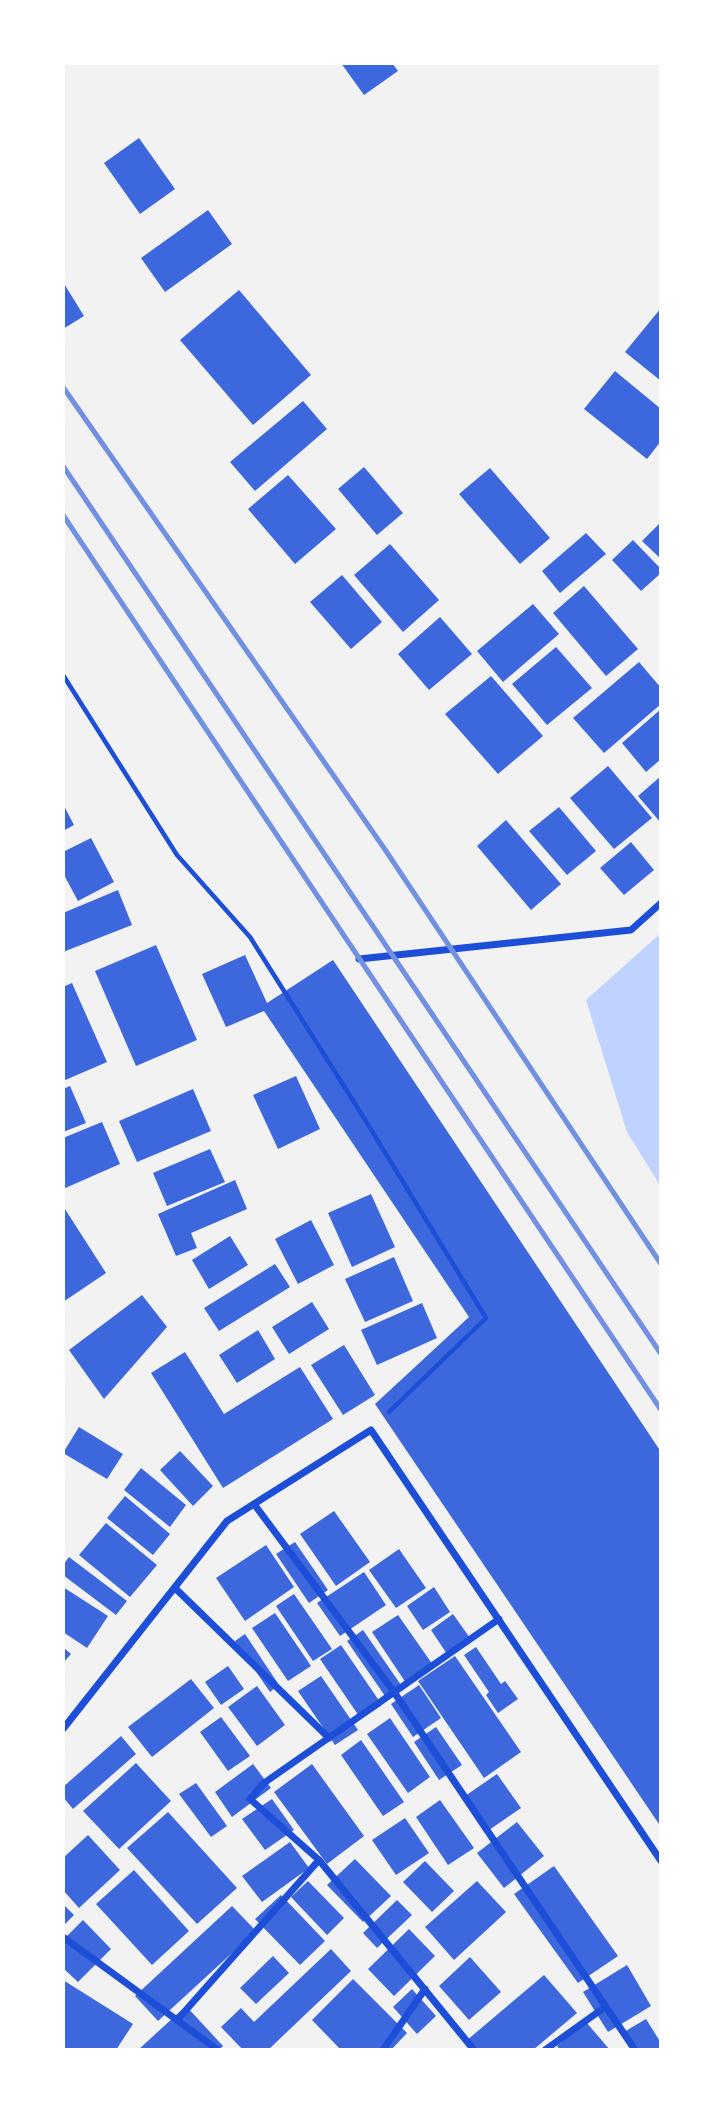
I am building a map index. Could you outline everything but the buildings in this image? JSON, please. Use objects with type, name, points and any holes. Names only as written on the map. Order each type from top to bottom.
[{"type":"street","points":[[359,959],[631,930],[661,903]]},
{"type":"street","points":[[63,1729],[227,1521],[371,1430],[661,1861]]},
{"type":"street","points":[[254,1504],[394,1692],[635,2050]]},
{"type":"street","points":[[175,1588],[329,1738]]},
{"type":"street","points":[[474,2050],[319,1860],[250,1799],[264,1783],[499,1619]]},
{"type":"street","points":[[178,2019],[319,1860]]},
{"type":"street","points":[[63,1937],[218,2050]]},
{"type":"street","points":[[383,2050],[425,1989]]},
{"type":"street","points":[[545,2050],[606,2007]]},
{"type":"path","points":[[63,675],[177,855],[250,937],[365,1118],[486,1318],[371,1430]]},
{"type":"water","points":[[661,933],[661,1187],[627,1132],[586,1000]]},
{"type":"railway","points":[[63,387],[384,848],[661,1264]]},
{"type":"railway","points":[[63,466],[661,1354]]},
{"type":"railway","points":[[63,515],[661,1410]]}]
